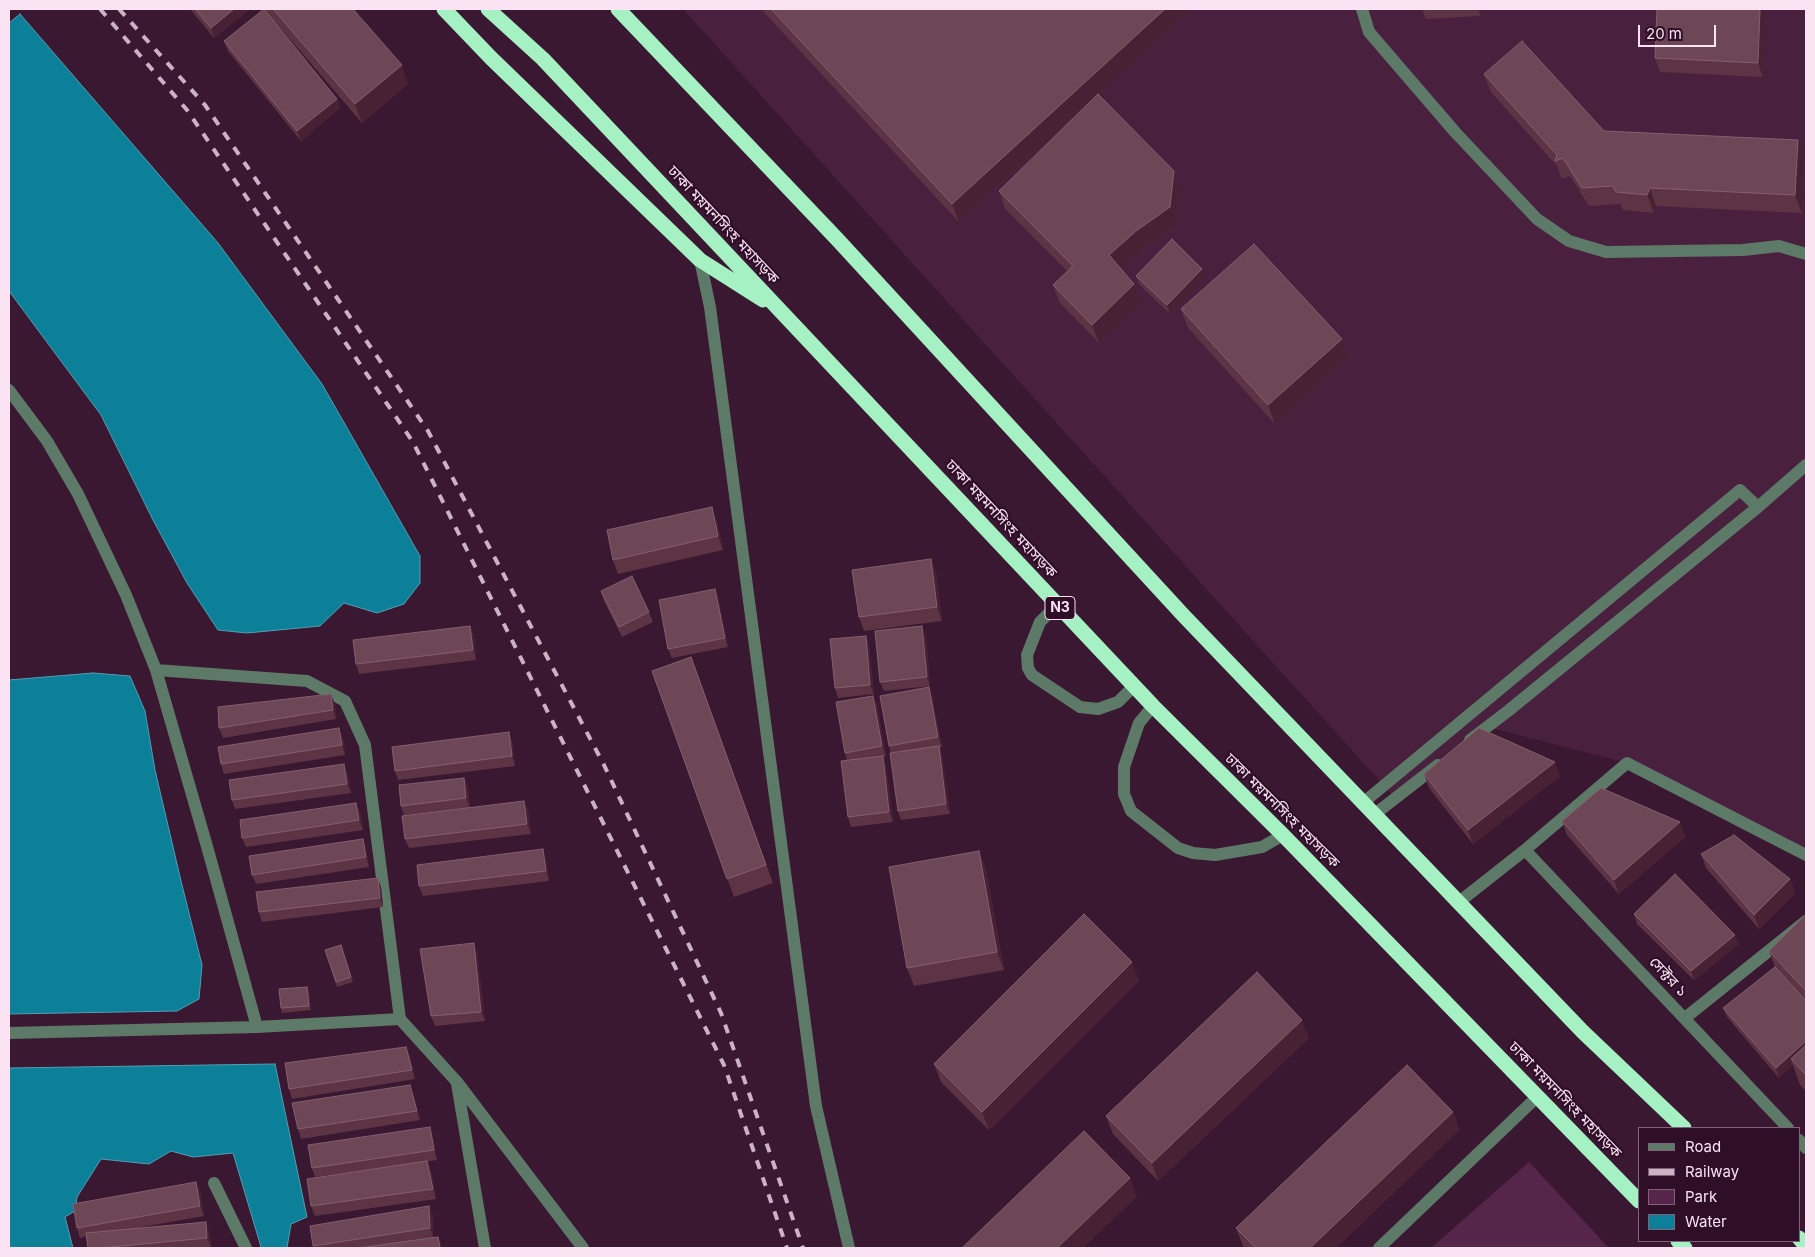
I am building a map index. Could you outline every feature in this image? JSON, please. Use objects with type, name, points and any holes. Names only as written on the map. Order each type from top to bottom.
[{"type":"highway","points":[[444,9],[491,58],[700,260],[781,312]]},
{"type":"highway","name":"ঢাকা ময়মনসিংহ মহাসড়ক","points":[[488,9],[543,59],[1153,706],[1282,835],[1638,1200]]},
{"type":"highway","points":[[618,9],[837,239],[1184,616],[1583,1032],[1683,1127]]},
{"type":"street","points":[[1362,9],[1369,32],[1455,132],[1538,218],[1569,241],[1606,252],[1743,250],[1779,246],[1806,254]]},
{"type":"street","points":[[700,260],[710,307],[816,1106],[849,1248]]},
{"type":"street","points":[[9,390],[47,442],[78,494],[126,596],[156,670],[257,1027]]},
{"type":"street","points":[[1464,745],[1758,507],[1806,465]]},
{"type":"street","points":[[1364,802],[1740,490],[1758,507]]},
{"type":"street","points":[[1057,605],[1040,622],[1027,655],[1028,668],[1032,675],[1080,707],[1098,708],[1118,702],[1134,686]]},
{"type":"street","points":[[156,670],[307,681],[345,701],[365,745],[400,1019],[457,1082],[582,1248]]},
{"type":"street","points":[[1153,706],[1139,723],[1124,767],[1124,794],[1132,811],[1178,848],[1193,853],[1215,855],[1262,847],[1282,835]]},
{"type":"street","points":[[1375,814],[1448,757]]},
{"type":"street","points":[[1459,902],[1525,850],[1627,763],[1806,855]]},
{"type":"street","name":"সেক্টর ১","points":[[1525,850],[1787,1127]]},
{"type":"street","points":[[1685,1018],[1806,921]]},
{"type":"street","points":[[9,1033],[257,1027],[400,1019]]},
{"type":"street","points":[[457,1082],[485,1248]]},
{"type":"street","points":[[1379,1248],[1538,1097]]},
{"type":"street","points":[[214,1183],[246,1248]]},
{"type":"shaded area","points":[[683,9],[1806,9],[1806,855],[1627,763],[1487,727],[1395,798]]},
{"type":"green space","points":[[1529,1162],[1609,1248],[1431,1248]]},
{"type":"water","points":[[20,14],[218,243],[322,384],[420,556],[420,583],[404,604],[377,613],[344,603],[320,626],[247,633],[218,630],[187,583],[153,520],[101,415],[9,291],[9,23]]},
{"type":"water","points":[[93,673],[130,676],[145,711],[155,770],[202,965],[199,999],[177,1011],[9,1014],[9,680]]},
{"type":"water","points":[[275,1064],[307,1217],[291,1224],[287,1248],[261,1247],[233,1153],[193,1157],[171,1151],[149,1164],[101,1159],[77,1197],[75,1211],[65,1217],[73,1248],[9,1248],[9,1068]]},
{"type":"building","points":[[195,9],[234,9],[211,28]]},
{"type":"building","points":[[264,9],[337,99],[297,131],[224,41]]},
{"type":"building","points":[[273,9],[353,9],[402,65],[355,104]]},
{"type":"building","points":[[771,9],[1165,9],[952,204]]},
{"type":"building","points":[[1657,9],[1760,9],[1758,63],[1655,58]]},
{"type":"building","points":[[1522,41],[1604,131],[1798,140],[1795,195],[1650,188],[1647,195],[1616,192],[1613,186],[1582,188],[1563,158],[1555,161],[1557,155],[1484,74]]},
{"type":"building","points":[[1098,94],[1174,171],[1170,207],[1136,231],[1109,255],[1134,284],[1092,325],[1053,285],[1073,266],[999,191]]},
{"type":"building","points":[[1172,239],[1202,269],[1167,305],[1136,276]]},
{"type":"building","points":[[1254,244],[1342,339],[1268,405],[1181,309]]},
{"type":"building","points":[[712,507],[718,536],[613,560],[607,530]]},
{"type":"building","points":[[931,559],[937,607],[859,617],[852,570]]},
{"type":"building","points":[[632,576],[649,612],[619,627],[601,591]]},
{"type":"building","points":[[715,589],[725,638],[668,649],[659,600]]},
{"type":"building","points":[[470,626],[473,650],[356,664],[353,640]]},
{"type":"building","points":[[922,626],[927,677],[880,682],[875,631]]},
{"type":"building","points":[[866,636],[870,685],[835,688],[830,639]]},
{"type":"building","points":[[691,657],[766,865],[727,879],[652,671]]},
{"type":"building","points":[[929,687],[938,737],[889,746],[880,696]]},
{"type":"building","points":[[331,694],[333,710],[219,728],[218,707]]},
{"type":"building","points":[[873,696],[882,746],[845,753],[836,702]]},
{"type":"building","points":[[339,728],[342,745],[221,764],[218,747]]},
{"type":"building","points":[[1479,728],[1555,762],[1468,830],[1424,774]]},
{"type":"building","points":[[509,732],[512,756],[395,771],[392,747]]},
{"type":"building","points":[[939,746],[946,804],[898,811],[890,753]]},
{"type":"building","points":[[883,756],[889,812],[848,817],[841,761]]},
{"type":"building","points":[[344,764],[347,784],[232,800],[229,780]]},
{"type":"building","points":[[464,778],[466,798],[401,806],[399,785]]},
{"type":"building","points":[[1601,788],[1680,822],[1614,880],[1562,821]]},
{"type":"building","points":[[524,801],[527,824],[405,839],[402,816]]},
{"type":"building","points":[[356,803],[359,820],[242,838],[240,820]]},
{"type":"building","points":[[1734,835],[1790,879],[1754,915],[1701,854]]},
{"type":"building","points":[[363,839],[366,857],[252,875],[249,856]]},
{"type":"building","points":[[543,849],[546,871],[419,886],[417,865]]},
{"type":"building","points":[[979,851],[997,952],[907,968],[889,867]]},
{"type":"building","points":[[1675,874],[1735,935],[1691,971],[1634,914]]},
{"type":"building","points":[[378,878],[380,898],[259,912],[256,892]]},
{"type":"building","points":[[1084,914],[1132,962],[982,1112],[934,1064]]},
{"type":"building","points":[[1806,914],[1806,991],[1769,951]]},
{"type":"building","points":[[474,943],[481,1012],[431,1016],[420,949]]},
{"type":"building","points":[[341,945],[351,977],[336,982],[325,950]]},
{"type":"building","points":[[1775,967],[1806,1001],[1806,1041],[1776,1068],[1723,1008]]},
{"type":"building","points":[[1257,972],[1302,1020],[1152,1163],[1106,1116]]},
{"type":"building","points":[[307,987],[309,1006],[281,1008],[279,989]]},
{"type":"building","points":[[1806,1045],[1806,1075],[1791,1059]]},
{"type":"building","points":[[406,1047],[412,1070],[289,1089],[285,1063]]},
{"type":"building","points":[[1407,1065],[1453,1112],[1310,1248],[1256,1248],[1236,1228]]},
{"type":"building","points":[[410,1085],[417,1111],[298,1129],[292,1103]]},
{"type":"building","points":[[430,1127],[434,1150],[312,1168],[308,1145]]},
{"type":"building","points":[[1084,1131],[1130,1178],[1057,1248],[962,1248]]},
{"type":"building","points":[[427,1161],[433,1189],[311,1206],[307,1179]]},
{"type":"building","points":[[196,1182],[200,1206],[77,1228],[73,1204]]},
{"type":"building","points":[[429,1206],[430,1228],[313,1246],[310,1226]]},
{"type":"building","points":[[206,1222],[207,1238],[88,1248],[86,1233]]},
{"type":"building","points":[[438,1237],[440,1248],[359,1248]]},
{"type":"railway","points":[[100,9],[187,110],[413,442],[724,1065],[787,1248]]},
{"type":"railway","points":[[119,9],[205,105],[428,431],[604,765],[721,1013],[803,1248]]}]
